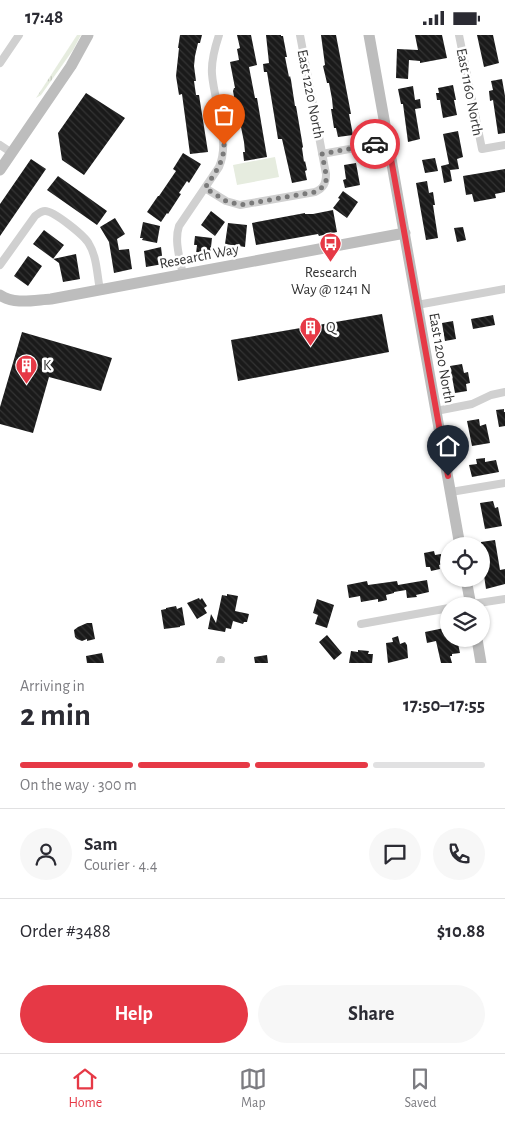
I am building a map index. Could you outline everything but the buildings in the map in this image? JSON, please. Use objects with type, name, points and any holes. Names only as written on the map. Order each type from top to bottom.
[{"type":"street","points":[[0,63],[19,35]]},
{"type":"street","points":[[0,170],[71,66],[88,35]]},
{"type":"street","points":[[183,275],[177,231],[223,159],[222,131],[212,73],[213,58],[219,35]]},
{"type":"street","name":"East 1220 North","points":[[205,188],[226,201],[240,205],[315,192],[324,186],[326,174],[300,35]]},
{"type":"street","name":"East 1200 North","points":[[369,35],[458,537]]},
{"type":"street","name":"East 1160 North","points":[[459,35],[482,149],[505,145]]},
{"type":"street","points":[[322,154],[388,142]]},
{"type":"street","points":[[0,145],[12,153]]},
{"type":"street","points":[[0,265],[35,216],[42,212],[49,212],[76,230],[89,244],[94,257],[100,290]]},
{"type":"street","name":"Research Way","points":[[0,295],[15,301],[51,299],[404,233]]},
{"type":"street","points":[[417,305],[505,289]]},
{"type":"street","points":[[436,411],[472,404],[491,395],[505,392]]},
{"type":"street","points":[[450,492],[505,483]]},
{"type":"street","points":[[490,602],[505,599]]},
{"type":"street","points":[[361,624],[440,610]]},
{"type":"street","points":[[478,647],[481,663]]},
{"type":"green space","points":[[77,35],[81,35],[73,50],[41,95],[36,98]]},
{"type":"green space","points":[[275,157],[279,177],[237,185],[233,165]]},
{"type":"way so far","points":[[224,145],[223,159],[205,188],[226,201],[240,205],[320,190],[326,181],[322,154],[375,144]]},
{"type":"place","name":"Research Way @ 1241 N","points":[[331,262]]},
{"type":"place","name":"Q","points":[[310,346]]},
{"type":"place","name":"K","points":[[27,384]]},
{"type":"route","points":[[375,144],[388,142],[448,476]]}]
